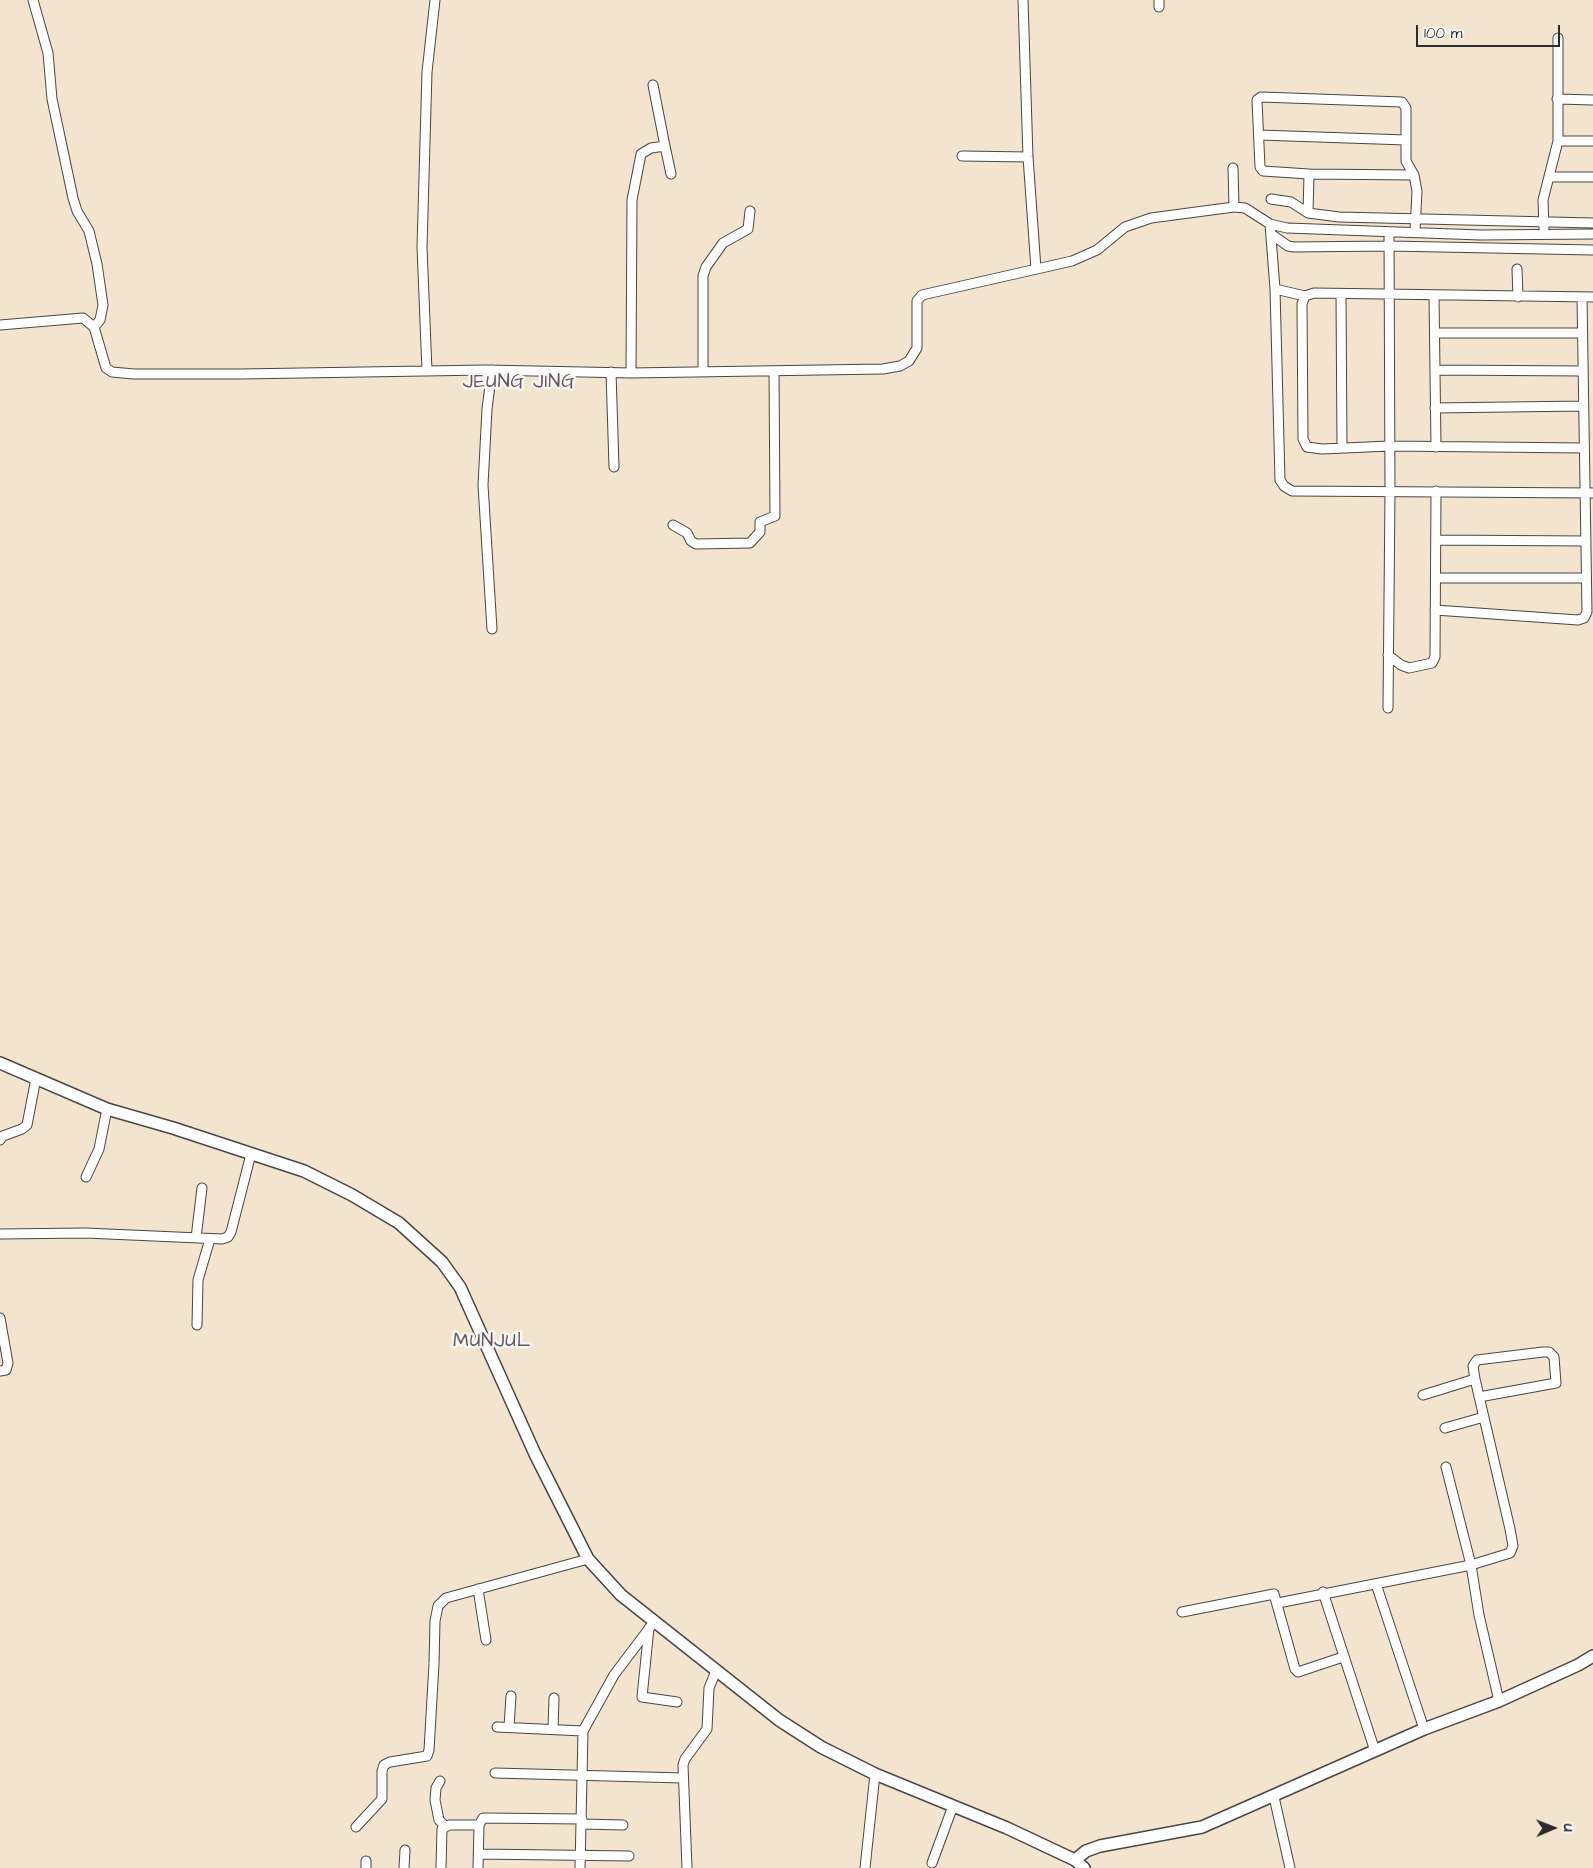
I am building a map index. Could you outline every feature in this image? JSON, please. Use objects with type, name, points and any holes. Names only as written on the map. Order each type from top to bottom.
[{"type":"street","points":[[33,0],[48,54],[55,117],[73,198],[77,211],[89,231],[99,270],[102,313],[94,327]]},
{"type":"street","points":[[427,371],[422,247],[427,72],[435,0]]},
{"type":"street","points":[[1024,0],[1028,157],[1036,269]]},
{"type":"street","points":[[1544,234],[1543,200],[1558,141],[1558,38]]},
{"type":"street","points":[[653,86],[671,174]]},
{"type":"street","points":[[1414,175],[1309,174],[1263,171],[1260,167],[1257,100],[1261,97],[1402,102],[1406,108],[1406,161],[1414,175],[1416,191],[1414,231]]},
{"type":"street","points":[[1557,99],[1593,100]]},
{"type":"street","points":[[1259,135],[1406,140]]},
{"type":"street","points":[[1558,141],[1593,141]]},
{"type":"street","points":[[631,373],[632,200],[641,154],[651,148],[665,146]]},
{"type":"street","points":[[962,156],[1028,157]]},
{"type":"street","points":[[1233,168],[1234,207]]},
{"type":"street","points":[[1308,213],[1309,174]]},
{"type":"street","points":[[1550,177],[1593,176]]},
{"type":"street","points":[[1272,199],[1291,202],[1308,213],[1377,218],[1593,223]]},
{"type":"street","points":[[0,325],[77,317],[83,318],[94,327],[102,362],[112,372],[224,375],[492,370],[631,373],[883,370],[900,366],[908,361],[917,348],[917,301],[922,295],[1072,261],[1097,250],[1125,227],[1138,222],[1234,207],[1252,211],[1270,224],[1287,228],[1389,232],[1414,231],[1481,235],[1593,234]]},
{"type":"street","points":[[702,371],[703,276],[706,267],[722,243],[748,229],[750,211]]},
{"type":"street","points":[[1377,218],[1377,231]]},
{"type":"street","points":[[1270,224],[1275,289],[1280,480],[1284,486],[1292,491],[1589,493]]},
{"type":"street","points":[[1388,708],[1390,491],[1389,232]]},
{"type":"street","points":[[1271,234],[1288,246],[1593,250]]},
{"type":"street","points":[[1533,234],[1533,249]]},
{"type":"street","points":[[1518,269],[1518,296]]},
{"type":"street","points":[[1275,289],[1305,296],[1314,293],[1434,296],[1593,296]]},
{"type":"street","points":[[1341,294],[1342,448]]},
{"type":"street","points":[[1305,296],[1302,304],[1303,439],[1307,447],[1584,448]]},
{"type":"street","points":[[1434,296],[1436,447]]},
{"type":"street","points":[[1435,610],[1578,620],[1584,618],[1587,612],[1586,541],[1589,493],[1584,448],[1582,297]]},
{"type":"street","points":[[1435,333],[1582,333]]},
{"type":"street","points":[[492,370],[487,409],[483,485],[492,629]]},
{"type":"street","points":[[1436,370],[1583,371]]},
{"type":"street","points":[[674,525],[687,533],[691,541],[696,544],[750,543],[760,532],[760,522],[774,518],[776,514],[774,371]]},
{"type":"street","points":[[611,372],[614,467]]},
{"type":"street","points":[[1435,408],[1583,406]]},
{"type":"street","points":[[1388,655],[1401,665],[1409,668],[1432,663],[1436,657],[1436,491]]},
{"type":"street","points":[[1436,540],[1586,541]]},
{"type":"street","points":[[1436,578],[1586,578]]},
{"type":"street","points":[[0,1063],[107,1109],[173,1128],[304,1171],[352,1195],[399,1223],[442,1262],[464,1295],[535,1454],[588,1559],[621,1595],[652,1624],[779,1720],[821,1747],[875,1774],[1075,1860],[1084,1868]]},
{"type":"street","points":[[0,1140],[3,1136],[28,1125],[36,1078]]},
{"type":"street","points":[[86,1177],[99,1149],[107,1109]]},
{"type":"street","points":[[0,1234],[85,1233],[210,1239],[228,1237],[231,1232],[238,1197],[251,1154]]},
{"type":"street","points":[[196,1238],[202,1188]]},
{"type":"street","points":[[197,1325],[198,1280],[210,1239]]},
{"type":"street","points":[[0,1318],[8,1363],[6,1370],[0,1371]]},
{"type":"street","points":[[1278,1602],[1471,1565],[1502,1557],[1510,1552],[1513,1546],[1475,1379],[1473,1366],[1477,1360],[1542,1352],[1549,1352],[1554,1357],[1556,1383],[1479,1396]]},
{"type":"street","points":[[1423,1395],[1475,1379]]},
{"type":"street","points":[[1445,1428],[1484,1417]]},
{"type":"street","points":[[1446,1467],[1471,1565],[1479,1615],[1499,1701]]},
{"type":"street","points":[[356,1827],[382,1799],[382,1771],[384,1765],[390,1762],[426,1756],[429,1750],[435,1621],[438,1606],[446,1598],[588,1559]]},
{"type":"street","points":[[1376,1584],[1424,1729]]},
{"type":"street","points":[[478,1589],[486,1640]]},
{"type":"street","points":[[1323,1592],[1375,1751]]},
{"type":"street","points":[[1182,1612],[1274,1594],[1278,1602],[1295,1669],[1298,1672],[1343,1657]]},
{"type":"street","points":[[652,1624],[642,1697],[677,1702]]},
{"type":"street","points":[[580,1868],[583,1731],[614,1676],[652,1624]]},
{"type":"street","points":[[1075,1860],[1086,1851],[1100,1846],[1202,1828],[1424,1729],[1499,1701],[1578,1665],[1593,1656]]},
{"type":"street","points":[[687,1868],[683,1778],[685,1759],[706,1730],[708,1688],[716,1671]]},
{"type":"street","points":[[509,1727],[511,1696]]},
{"type":"street","points":[[553,1729],[554,1698]]},
{"type":"street","points":[[497,1727],[583,1731]]},
{"type":"street","points":[[495,1773],[683,1778]]},
{"type":"street","points":[[865,1868],[875,1774]]},
{"type":"street","points":[[440,1781],[436,1788],[435,1800],[439,1820],[445,1826],[479,1825]]},
{"type":"street","points":[[1274,1797],[1290,1868]]},
{"type":"street","points":[[932,1863],[953,1806]]},
{"type":"street","points":[[478,1868],[479,1825],[483,1818],[488,1816],[623,1825]]},
{"type":"street","points":[[441,1868],[442,1829],[445,1826]]},
{"type":"street","points":[[404,1868],[405,1850]]},
{"type":"street","points":[[479,1854],[581,1857],[630,1856]]},
{"type":"district","name":"JEUNG JING","points":[[519,383]]},
{"type":"district","name":"MUNJUL","points":[[492,1342]]}]
